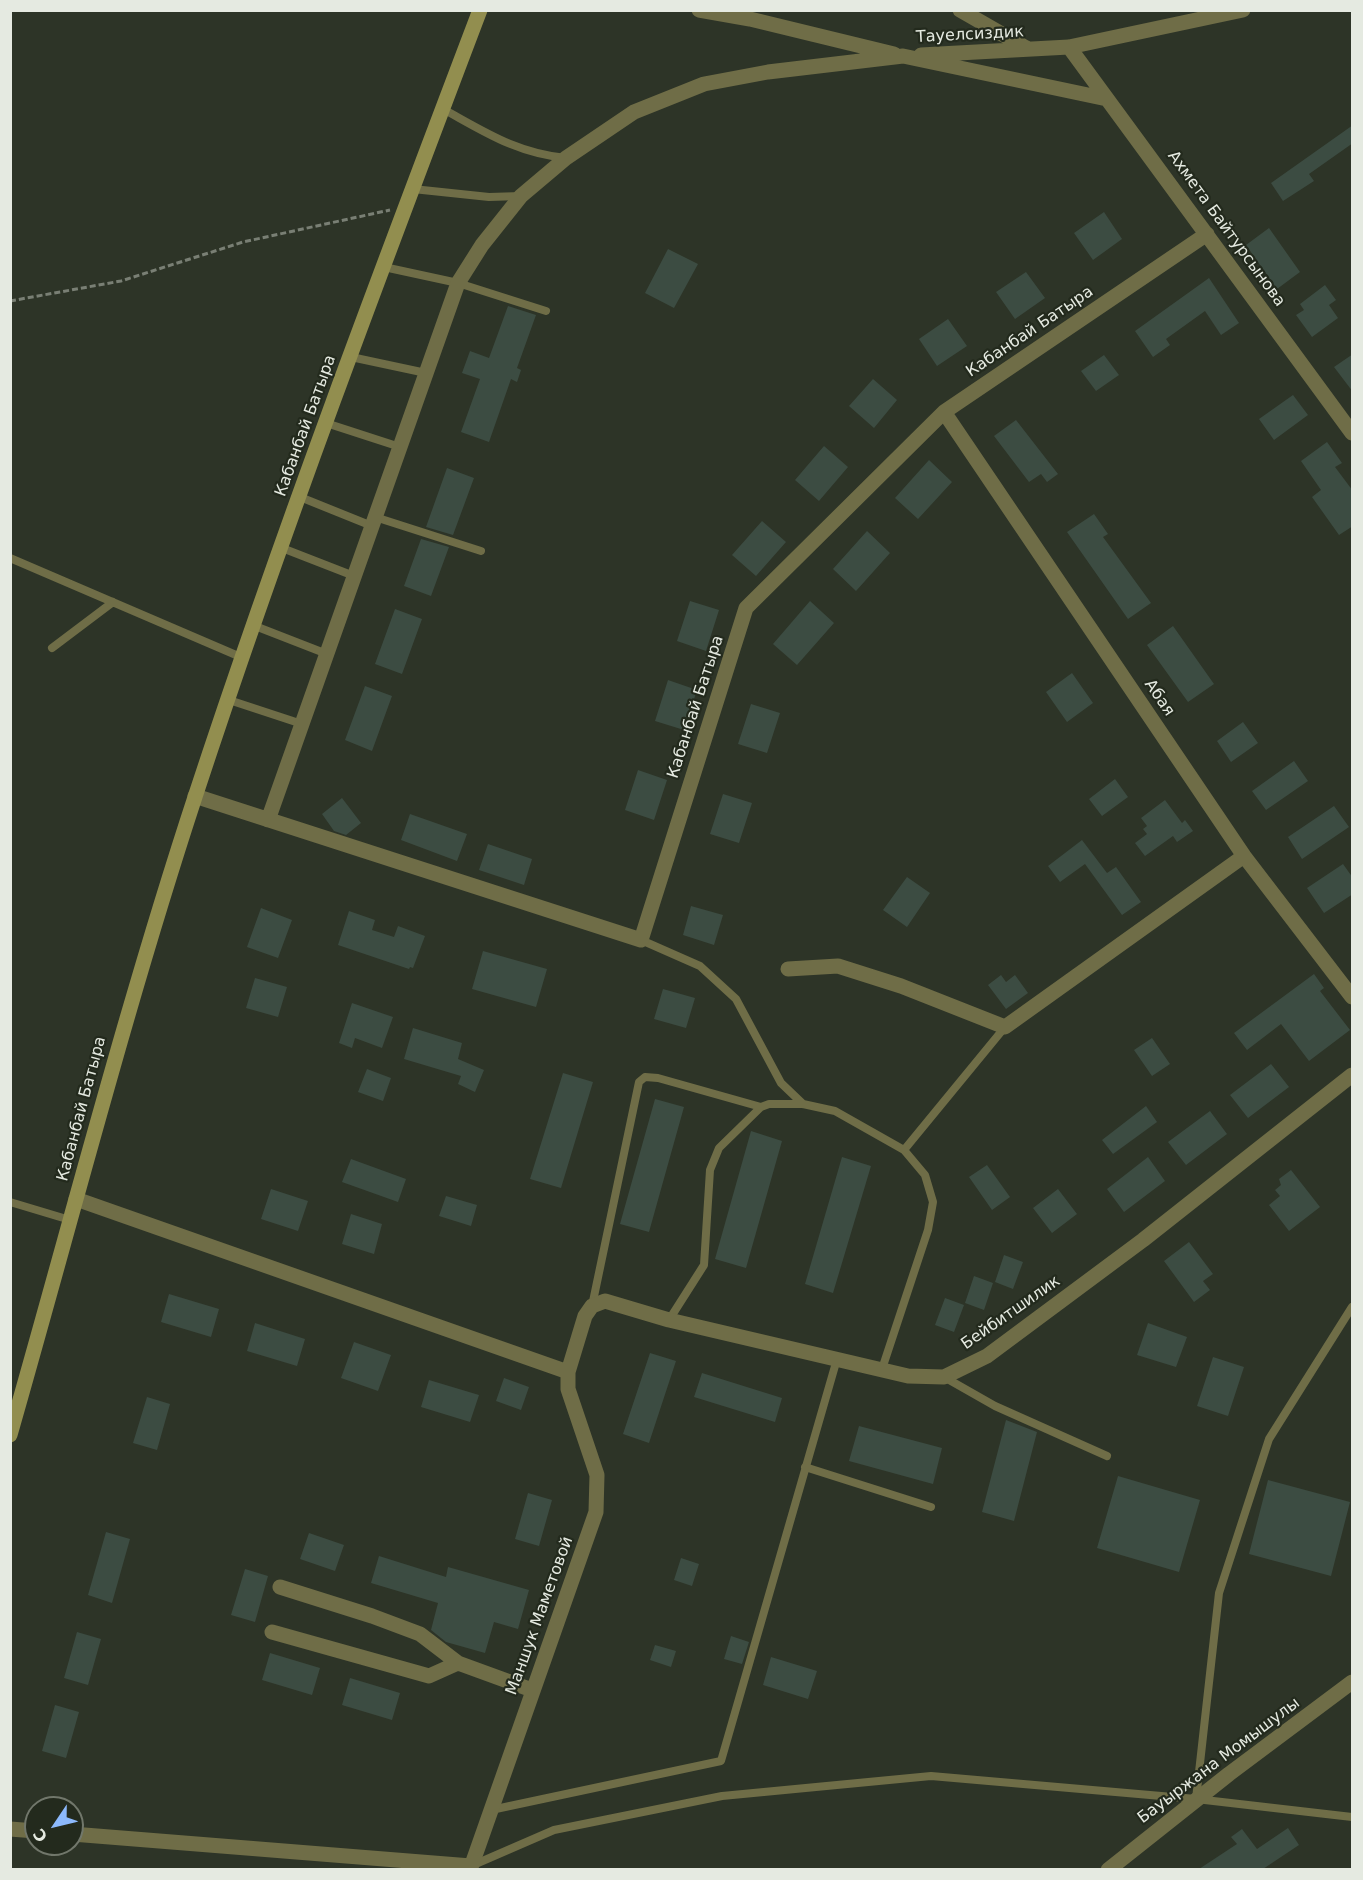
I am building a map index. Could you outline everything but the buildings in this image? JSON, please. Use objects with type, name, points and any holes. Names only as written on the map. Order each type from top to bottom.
[{"type":"main road","name":"Кабанбай Батыра","points":[[10,1434],[131,1000],[195,796],[326,423],[480,10]]},
{"type":"street","name":"Тауелсиздик","points":[[699,10],[750,19],[903,56],[1069,47],[1244,10]]},
{"type":"street","points":[[960,10],[1028,50]]},
{"type":"street","name":"Ахмета Байтурсынова","points":[[1069,47],[1353,433]]},
{"type":"street","points":[[268,819],[458,283],[482,245],[521,196],[566,158],[634,112],[704,84],[768,72],[903,56],[1107,99]]},
{"type":"street","name":"Кабанбай Батыра","points":[[641,940],[747,608],[944,412],[1208,234]]},
{"type":"street","name":"Абая","points":[[944,412],[1244,856],[1353,997]]},
{"type":"street","points":[[195,796],[641,940]]},
{"type":"street","points":[[788,969],[838,966],[901,986],[1005,1027],[1244,856]]},
{"type":"street","name":"Бейбитшилик","points":[[592,1306],[605,1302],[669,1320],[908,1376],[944,1377],[987,1356],[1143,1240],[1353,1075]]},
{"type":"street","points":[[76,1199],[568,1372],[585,1316],[592,1306]]},
{"type":"street","name":"Маншук Маметовой","points":[[470,1868],[597,1512],[597,1475],[568,1389],[568,1372]]},
{"type":"street","points":[[280,1587],[420,1634],[458,1663],[532,1690]]},
{"type":"street","points":[[272,1632],[429,1676],[458,1663]]},
{"type":"street","name":"Бауыржана Момышулы","points":[[1108,1869],[1196,1799],[1353,1682]]},
{"type":"street","points":[[84,1835],[470,1868]]},
{"type":"lane","points":[[443,109],[536,155],[566,158]]},
{"type":"lane","points":[[413,189],[489,197],[521,196]]},
{"type":"lane","points":[[384,267],[458,283],[546,311]]},
{"type":"lane","points":[[351,357],[426,373]]},
{"type":"lane","points":[[326,423],[400,447]]},
{"type":"lane","points":[[300,497],[373,522],[481,551]]},
{"type":"lane","points":[[282,548],[354,576]]},
{"type":"lane","points":[[10,558],[243,658]]},
{"type":"lane","points":[[52,648],[113,602]]},
{"type":"lane","points":[[255,626],[327,654]]},
{"type":"lane","points":[[229,700],[302,724]]},
{"type":"lane","points":[[641,940],[700,966],[736,999],[781,1083],[803,1104]]},
{"type":"lane","points":[[904,1150],[1005,1027]]},
{"type":"lane","points":[[592,1306],[639,1082],[645,1077],[658,1078],[761,1107]]},
{"type":"lane","points":[[669,1320],[704,1265],[710,1170],[719,1148],[761,1107],[769,1104],[803,1104],[835,1111],[904,1150],[925,1175],[933,1202],[928,1230],[882,1369]]},
{"type":"lane","points":[[10,1202],[70,1220]]},
{"type":"lane","points":[[1196,1799],[1220,1593],[1226,1571],[1269,1439],[1353,1308]]},
{"type":"lane","points":[[491,1810],[721,1761],[837,1359]]},
{"type":"lane","points":[[944,1377],[995,1406],[1107,1456]]},
{"type":"lane","points":[[806,1467],[931,1507]]},
{"type":"lane","points":[[470,1868],[554,1830],[722,1796],[920,1777],[1196,1799],[1353,1817]]},
{"type":"path","points":[[10,301],[121,281],[243,242],[407,206]]}]
